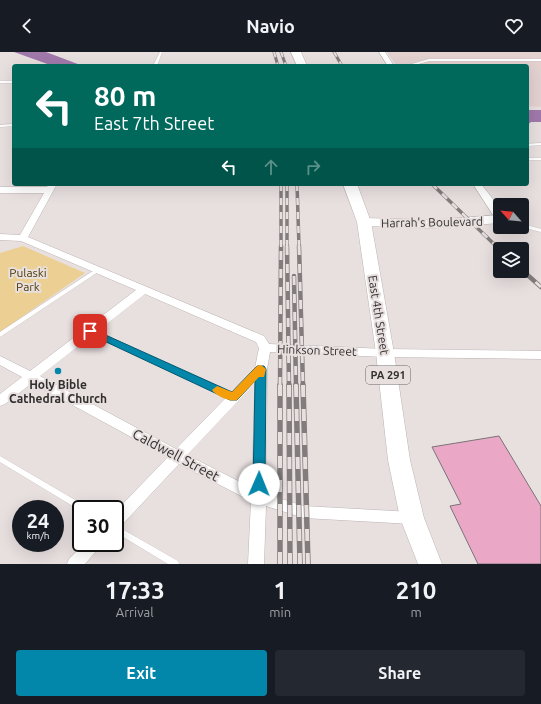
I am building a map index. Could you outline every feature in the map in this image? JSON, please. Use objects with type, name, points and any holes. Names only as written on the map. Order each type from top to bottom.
[{"type":"main road","points":[[296,52],[301,64]]},
{"type":"main road","name":"East 4th Street","points":[[351,186],[364,222],[385,353],[399,460],[412,518],[430,564]]},
{"type":"street","points":[[382,52],[390,64]]},
{"type":"street","points":[[478,186],[493,206]]},
{"type":"street","points":[[0,190],[51,187]]},
{"type":"street","points":[[0,237],[23,238],[51,187]]},
{"type":"street","name":"Harrah's Boulevard","points":[[364,222],[424,224],[481,222],[493,220]]},
{"type":"street","name":"Hinkson Street","points":[[23,238],[96,271],[260,339],[265,348],[385,353],[541,355]]},
{"type":"street","points":[[0,401],[143,290]]},
{"type":"street","points":[[256,564],[259,498],[261,369],[265,348]]},
{"type":"street","name":"Caldwell Street","points":[[0,360],[177,456],[259,498],[304,512],[412,518]]},
{"type":"street","points":[[124,512],[261,369]]},
{"type":"street","points":[[75,564],[86,552]]},
{"type":"lane","points":[[156,64],[161,52]]},
{"type":"lane","points":[[414,64],[429,60],[541,60]]},
{"type":"lane","points":[[0,82],[12,82]]},
{"type":"lane","points":[[0,126],[12,125]]},
{"type":"lane","points":[[529,145],[541,144]]},
{"type":"lane","points":[[529,159],[541,159]]},
{"type":"lane","points":[[529,227],[541,231]]},
{"type":"lane","points":[[0,335],[96,271]]},
{"type":"lane","points":[[90,331],[234,397]]},
{"type":"lane","points":[[0,460],[72,502]]},
{"type":"lane","points":[[124,533],[175,564]]},
{"type":"shaded area","points":[[14,52],[46,52],[78,64],[47,64]]},
{"type":"shaded area","points":[[387,52],[541,52],[541,107],[529,106],[529,64],[396,64]]},
{"type":"shaded area","points":[[529,110],[541,110],[541,122],[531,122],[529,124]]},
{"type":"green space","name":"Pulaski Park","points":[[23,246],[85,273],[0,332],[0,253]]},
{"type":"building","points":[[499,436],[541,506],[541,564],[478,564],[450,506],[461,504],[432,447]]},
{"type":"railway","points":[[274,52],[277,64]]},
{"type":"railway","points":[[281,52],[285,64]]},
{"type":"railway","points":[[334,52],[341,64]]},
{"type":"railway","points":[[281,186],[281,246]]},
{"type":"railway","points":[[287,186],[287,246]]},
{"type":"railway","points":[[297,186],[299,247]]},
{"type":"railway","points":[[434,186],[493,243]]},
{"type":"railway","points":[[280,386],[281,246]]},
{"type":"railway","points":[[287,246],[289,386]]},
{"type":"railway","points":[[299,246],[303,386]]},
{"type":"railway","points":[[294,276],[296,386]]},
{"type":"railway","points":[[529,276],[541,287]]},
{"type":"railway","points":[[289,385],[290,564]]},
{"type":"railway","points":[[296,385],[300,564]]},
{"type":"railway","points":[[303,385],[308,564]]},
{"type":"railway","points":[[280,386],[280,564]]},
{"type":"slow traffic","points":[[217,390],[234,397],[261,369],[261,374]]},
{"type":"place","name":"Holy Bible Cathedral Church","points":[[58,371]]},
{"type":"route","points":[[90,331],[234,397],[261,369],[259,484]]}]
